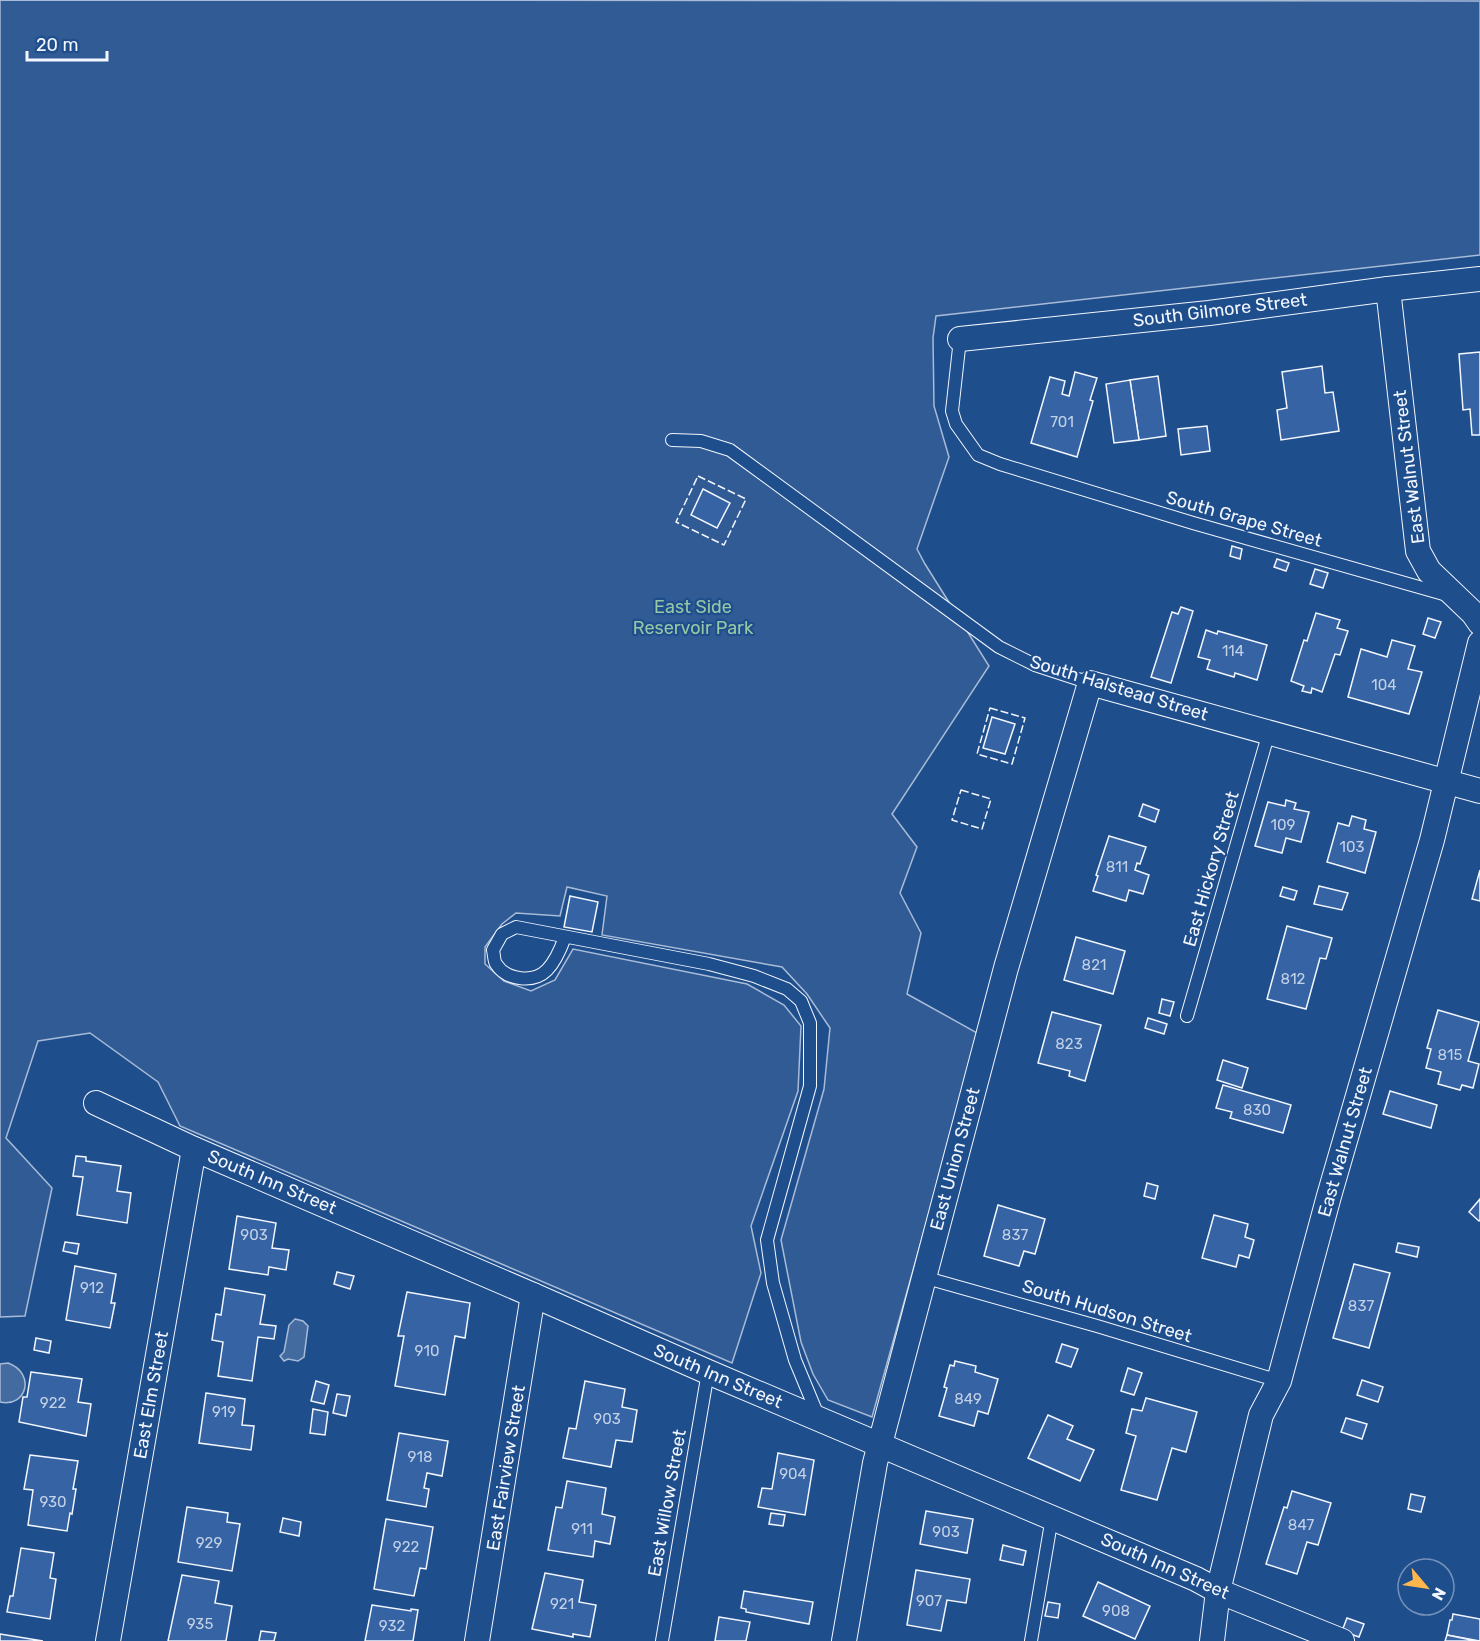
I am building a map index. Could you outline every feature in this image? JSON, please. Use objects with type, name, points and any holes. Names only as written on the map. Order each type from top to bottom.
[{"type":"street","name":"South Gilmore Street","points":[[960,339],[1209,313],[1480,279]]},
{"type":"street","name":"East Walnut Street","points":[[1388,289],[1418,551],[1429,571],[1469,601],[1480,623]]},
{"type":"street","name":"East Walnut Street","points":[[1212,1641],[1218,1591],[1261,1415],[1279,1381],[1329,1196],[1447,782],[1480,643]]},
{"type":"street","name":"South Halstead Street","points":[[1090,683],[1480,791]]},
{"type":"street","name":"East Union Street","points":[[844,1641],[879,1444],[1006,968],[1090,683]]},
{"type":"street","name":"South Inn Street","points":[[96,1103],[194,1149],[533,1294],[708,1372],[1052,1517],[1196,1579],[1218,1591],[1342,1641]]},
{"type":"street","name":"East Elm Street","points":[[108,1641],[194,1149]]},
{"type":"street","name":"East Fairview Street","points":[[477,1641],[533,1294]]},
{"type":"lane","name":"South Grape Street","points":[[960,339],[952,411],[956,424],[978,455],[1000,464],[1174,518],[1469,601]]},
{"type":"lane","name":"South Halstead Street","points":[[672,440],[701,441],[730,450],[999,647],[1035,665],[1090,683]]},
{"type":"lane","name":"East Hickory Street","points":[[1187,1016],[1269,732]]},
{"type":"lane","points":[[565,937],[555,961],[546,971],[537,976],[524,979],[508,975],[496,964],[493,951],[502,934],[516,927],[709,964],[754,976],[787,989],[801,1001],[810,1023],[810,1086],[767,1240],[773,1283],[795,1360],[819,1419]]},
{"type":"lane","name":"South Hudson Street","points":[[923,1276],[1279,1381]]},
{"type":"lane","name":"East Willow Street","points":[[662,1641],[708,1372]]},
{"type":"lane","points":[[1031,1641],[1052,1517]]},
{"type":"green space","name":"East Side Reservoir Park","points":[[0,0],[1480,1],[1480,255],[936,316],[933,338],[934,406],[949,457],[917,549],[989,666],[892,814],[917,847],[900,893],[921,933],[907,994],[979,1034],[872,1417],[828,1400],[813,1374],[801,1342],[781,1240],[824,1089],[830,1028],[807,994],[782,967],[602,935],[607,896],[567,887],[560,916],[516,913],[502,924],[485,947],[485,964],[504,981],[531,991],[555,980],[573,949],[747,984],[784,1005],[801,1026],[798,1091],[751,1226],[761,1273],[732,1363],[180,1126],[158,1082],[90,1033],[38,1041],[6,1138],[52,1188],[25,1316],[0,1317]]},
{"type":"shaded area","points":[[295,1319],[303,1321],[308,1326],[304,1357],[298,1361],[288,1359],[284,1361],[280,1356],[284,1352],[289,1325]]},
{"type":"shaded area","points":[[8,1363],[22,1374],[25,1388],[17,1400],[0,1402],[0,1364]]},
{"type":"building","points":[[1480,352],[1480,435],[1472,435],[1470,409],[1463,410],[1459,354]]},
{"type":"building","points":[[1322,366],[1325,393],[1333,392],[1339,431],[1281,440],[1277,410],[1287,408],[1282,372]]},
{"type":"building","points":[[1075,372],[1097,378],[1077,457],[1031,443],[1050,377],[1065,381],[1062,394],[1069,396]]},
{"type":"building","points":[[1158,376],[1166,436],[1139,440],[1130,380]]},
{"type":"building","points":[[1130,380],[1139,440],[1114,443],[1106,384]]},
{"type":"building","points":[[1207,426],[1210,451],[1181,455],[1178,429]]},
{"type":"building","points":[[703,489],[730,503],[717,528],[691,515]]},
{"type":"building","points":[[1232,546],[1242,549],[1240,559],[1230,556]]},
{"type":"building","points":[[1277,559],[1289,563],[1286,571],[1274,567]]},
{"type":"building","points":[[1315,569],[1328,573],[1323,588],[1310,584]]},
{"type":"building","points":[[1181,607],[1193,611],[1171,683],[1151,677],[1172,612],[1178,614]]},
{"type":"building","points":[[1316,613],[1340,620],[1337,628],[1348,631],[1340,655],[1335,654],[1322,692],[1312,688],[1311,693],[1302,691],[1304,686],[1291,681],[1304,640],[1307,641]]},
{"type":"building","points":[[1428,618],[1441,622],[1435,638],[1423,634]]},
{"type":"building","points":[[1206,630],[1217,634],[1218,631],[1267,645],[1257,680],[1235,673],[1234,677],[1207,669],[1210,660],[1198,657]]},
{"type":"building","points":[[1392,640],[1415,646],[1408,669],[1422,672],[1409,714],[1348,697],[1361,649],[1387,657]]},
{"type":"building","points":[[992,717],[1015,724],[1005,754],[983,748]]},
{"type":"building","points":[[1286,800],[1296,803],[1294,809],[1309,812],[1301,842],[1286,838],[1282,853],[1255,846],[1268,802],[1285,806]]},
{"type":"building","points":[[1143,804],[1159,810],[1155,822],[1139,816]]},
{"type":"building","points":[[1352,816],[1366,820],[1364,829],[1376,832],[1365,873],[1327,862],[1338,823],[1349,826]]},
{"type":"building","points":[[1109,836],[1146,847],[1140,864],[1137,863],[1135,870],[1149,875],[1143,894],[1129,890],[1126,901],[1093,891]]},
{"type":"building","points":[[1480,870],[1480,901],[1472,899]]},
{"type":"building","points":[[1319,886],[1348,893],[1342,910],[1314,904]]},
{"type":"building","points":[[1283,887],[1297,891],[1294,900],[1280,896]]},
{"type":"building","points":[[570,896],[598,902],[592,932],[564,927]]},
{"type":"building","points":[[1287,926],[1332,938],[1326,959],[1320,958],[1306,1009],[1267,999]]},
{"type":"building","points":[[1076,937],[1125,951],[1113,994],[1064,980]]},
{"type":"building","points":[[1162,999],[1174,1002],[1170,1016],[1159,1013]]},
{"type":"building","points":[[1438,1010],[1479,1022],[1468,1061],[1479,1064],[1473,1088],[1462,1085],[1460,1090],[1438,1084],[1441,1072],[1426,1068],[1431,1049],[1427,1048]]},
{"type":"building","points":[[1052,1012],[1101,1025],[1085,1081],[1069,1076],[1070,1071],[1038,1063]]},
{"type":"building","points":[[1148,1018],[1167,1024],[1164,1034],[1145,1028]]},
{"type":"building","points":[[1223,1060],[1248,1068],[1242,1088],[1217,1080]]},
{"type":"building","points":[[1223,1085],[1291,1105],[1283,1133],[1230,1118],[1232,1112],[1216,1108]]},
{"type":"building","points":[[1390,1091],[1437,1105],[1431,1128],[1383,1114]]},
{"type":"building","points":[[76,1156],[86,1157],[86,1161],[121,1166],[117,1191],[131,1193],[127,1223],[77,1215],[83,1177],[73,1176]]},
{"type":"building","points":[[1147,1183],[1158,1186],[1155,1199],[1144,1196]]},
{"type":"building","points":[[1480,1199],[1480,1220],[1479,1221],[1469,1212]]},
{"type":"building","points":[[998,1205],[1045,1219],[1035,1254],[1024,1251],[1019,1266],[984,1256]]},
{"type":"building","points":[[1214,1215],[1248,1224],[1245,1237],[1254,1240],[1249,1258],[1239,1255],[1236,1267],[1202,1258]]},
{"type":"building","points":[[237,1216],[276,1223],[272,1248],[289,1250],[286,1270],[269,1267],[268,1275],[229,1269]]},
{"type":"building","points":[[65,1242],[79,1244],[77,1254],[63,1251]]},
{"type":"building","points":[[1398,1243],[1419,1247],[1417,1257],[1396,1252]]},
{"type":"building","points":[[1354,1264],[1390,1273],[1369,1348],[1333,1338]]},
{"type":"building","points":[[75,1266],[116,1274],[111,1303],[115,1303],[110,1328],[66,1320]]},
{"type":"building","points":[[337,1272],[354,1276],[350,1289],[334,1284]]},
{"type":"building","points":[[225,1288],[265,1295],[260,1324],[276,1326],[274,1339],[258,1337],[252,1381],[218,1376],[223,1342],[212,1340],[216,1314],[221,1315]]},
{"type":"building","points":[[407,1292],[470,1303],[465,1338],[455,1336],[445,1395],[395,1386],[404,1336],[398,1336]]},
{"type":"building","points":[[36,1338],[51,1341],[49,1353],[34,1350]]},
{"type":"building","points":[[1062,1344],[1078,1349],[1071,1367],[1056,1362]]},
{"type":"building","points":[[955,1361],[976,1366],[975,1372],[998,1379],[988,1414],[978,1411],[974,1426],[939,1416],[947,1388],[944,1387],[950,1365],[954,1366]]},
{"type":"building","points":[[1128,1368],[1142,1373],[1134,1395],[1121,1391]]},
{"type":"building","points":[[31,1372],[82,1379],[78,1402],[91,1404],[86,1436],[19,1422],[23,1397],[27,1397]]},
{"type":"building","points":[[1362,1380],[1383,1387],[1378,1402],[1357,1395]]},
{"type":"building","points":[[316,1381],[329,1385],[324,1404],[311,1401]]},
{"type":"building","points":[[585,1381],[625,1389],[622,1407],[637,1410],[632,1442],[616,1440],[611,1467],[563,1458],[569,1428],[576,1429]]},
{"type":"building","points":[[206,1393],[245,1399],[242,1425],[254,1426],[251,1450],[199,1443]]},
{"type":"building","points":[[337,1394],[350,1396],[346,1416],[333,1413]]},
{"type":"building","points":[[1146,1398],[1197,1412],[1186,1452],[1172,1448],[1157,1500],[1121,1490],[1136,1436],[1126,1433],[1132,1409],[1142,1411]]},
{"type":"building","points":[[313,1409],[328,1412],[325,1435],[310,1433]]},
{"type":"building","points":[[1048,1415],[1073,1426],[1067,1439],[1094,1450],[1080,1481],[1028,1458]]},
{"type":"building","points":[[1346,1418],[1367,1424],[1362,1439],[1341,1432]]},
{"type":"building","points":[[399,1433],[448,1441],[442,1476],[427,1473],[424,1488],[429,1489],[426,1507],[387,1500]]},
{"type":"building","points":[[778,1453],[814,1460],[805,1515],[758,1507],[762,1488],[772,1489]]},
{"type":"building","points":[[30,1455],[78,1461],[73,1489],[76,1489],[67,1531],[28,1525],[33,1490],[24,1489]]},
{"type":"building","points":[[567,1481],[606,1488],[602,1514],[615,1517],[610,1544],[595,1541],[593,1557],[548,1550],[556,1507],[562,1508]]},
{"type":"building","points":[[1292,1491],[1331,1503],[1318,1545],[1307,1542],[1297,1574],[1266,1564],[1284,1507],[1287,1508]]},
{"type":"building","points":[[1411,1494],[1425,1497],[1421,1512],[1408,1509]]},
{"type":"building","points":[[187,1507],[228,1513],[227,1522],[240,1524],[232,1571],[178,1562]]},
{"type":"building","points":[[926,1511],[973,1519],[967,1553],[920,1544]]},
{"type":"building","points":[[771,1513],[785,1515],[783,1526],[769,1524]]},
{"type":"building","points":[[283,1518],[301,1522],[299,1536],[280,1532]]},
{"type":"building","points":[[386,1519],[433,1527],[426,1569],[420,1568],[414,1596],[374,1589]]},
{"type":"building","points":[[1003,1545],[1026,1551],[1023,1565],[1000,1560]]},
{"type":"building","points":[[21,1548],[54,1553],[50,1578],[56,1579],[50,1619],[7,1612],[10,1596],[13,1596]]},
{"type":"building","points":[[916,1570],[970,1579],[966,1603],[947,1600],[941,1631],[907,1625]]},
{"type":"building","points":[[545,1573],[583,1580],[579,1602],[596,1605],[590,1637],[573,1634],[573,1637],[532,1629]]},
{"type":"building","points":[[182,1575],[219,1581],[215,1603],[232,1606],[226,1641],[168,1641]]},
{"type":"building","points":[[1098,1582],[1150,1606],[1135,1639],[1083,1616]]},
{"type":"building","points":[[744,1591],[813,1602],[809,1624],[746,1612],[746,1609],[741,1608]]},
{"type":"building","points":[[1048,1602],[1060,1604],[1058,1618],[1045,1616]]},
{"type":"building","points":[[372,1605],[418,1610],[413,1641],[365,1641]]},
{"type":"building","points":[[1456,1615],[1480,1619],[1480,1641],[1447,1635],[1450,1620]]},
{"type":"building","points":[[719,1617],[750,1622],[746,1641],[715,1641]]},
{"type":"building","points":[[1347,1618],[1364,1624],[1359,1637],[1342,1631]]},
{"type":"building","points":[[261,1631],[276,1633],[274,1641],[259,1641]]},
{"type":"building","points":[[0,1634],[43,1641],[0,1641]]},
{"type":"building","points":[[1447,1635],[1476,1641],[1445,1641]]},
{"type":"fence","points":[[698,476],[746,499],[724,545],[676,522],[698,476]]},
{"type":"fence","points":[[990,708],[1025,718],[1012,764],[977,754],[990,708]]},
{"type":"fence","points":[[961,790],[991,799],[982,829],[952,820],[961,790]]}]
